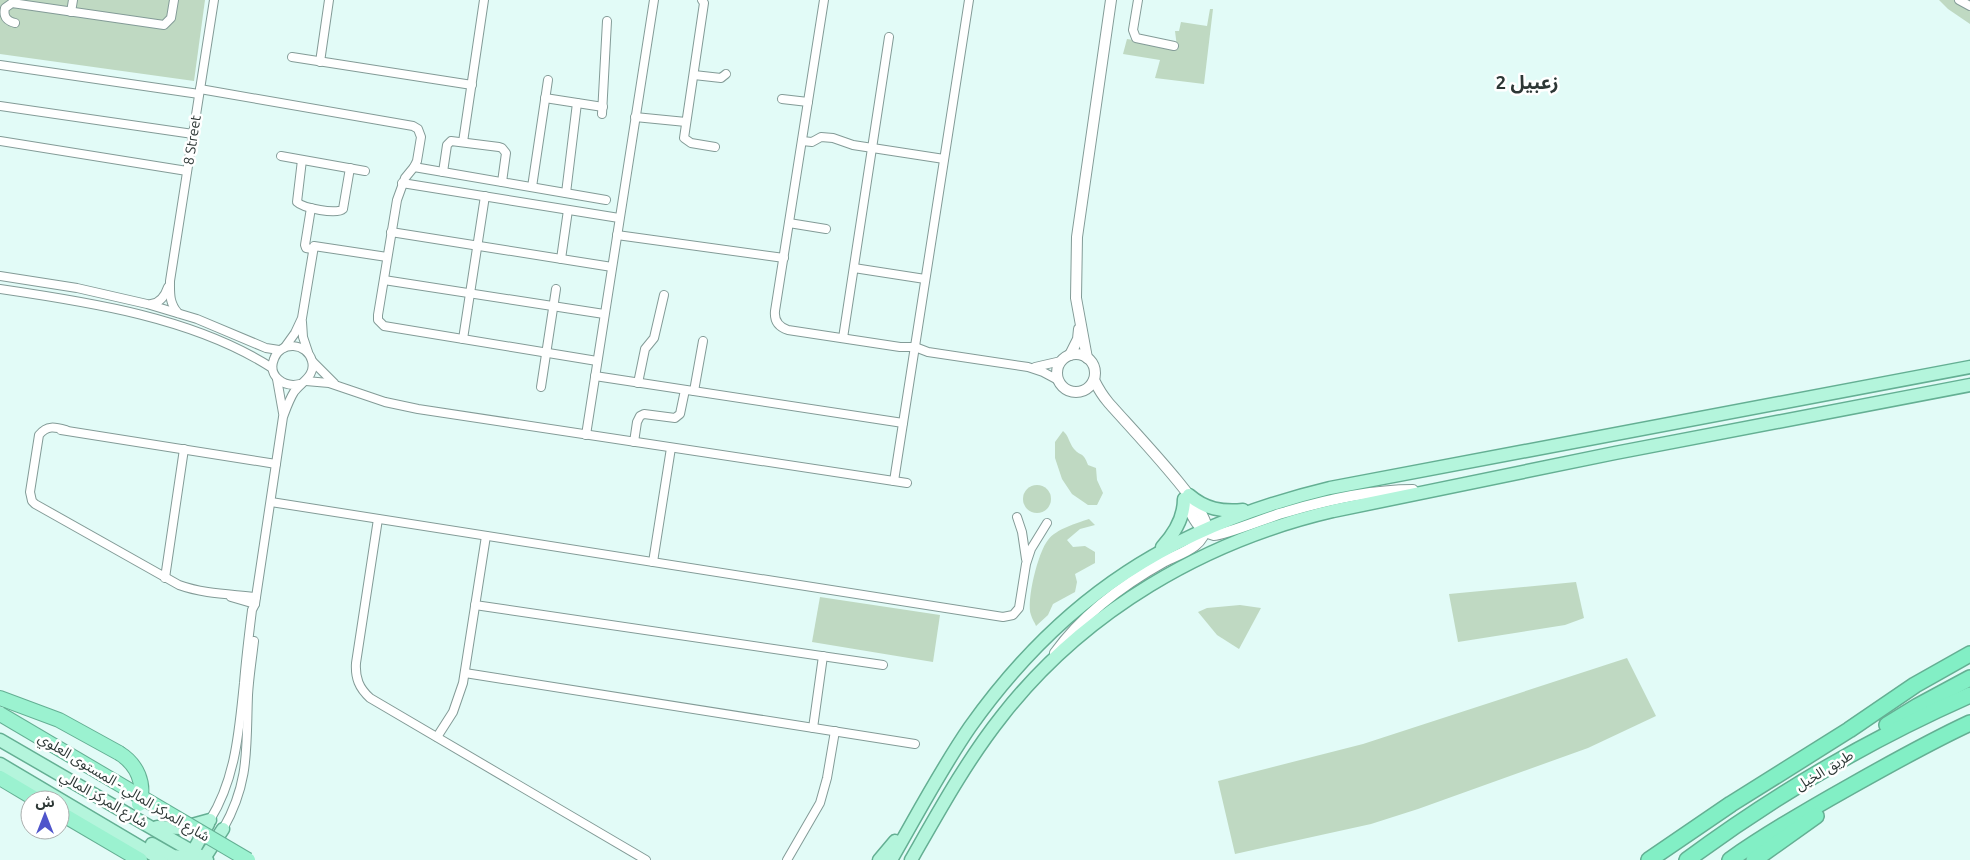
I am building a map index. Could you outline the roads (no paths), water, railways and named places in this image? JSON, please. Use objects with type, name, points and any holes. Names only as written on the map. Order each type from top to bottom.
[{"type":"highway","points":[[1649,860],[1767,780],[1849,730],[1927,677],[1970,654]]},
{"type":"highway","points":[[1849,730],[1880,716],[1970,667]]},
{"type":"highway","points":[[1832,765],[1900,717],[1970,678]]},
{"type":"highway","name":"طريق الخيل","points":[[1687,860],[1765,806],[1832,765],[1898,729],[1970,695]]},
{"type":"highway","points":[[0,698],[59,720],[124,756],[132,763],[140,778],[142,794],[139,805]]},
{"type":"highway","name":"شارع المركز المالي - المستوى العلوي","points":[[0,714],[248,860]]},
{"type":"highway","name":"طريق الخيل","points":[[1730,860],[1756,842],[1834,796],[1915,750],[1970,723]]},
{"type":"highway","points":[[0,778],[20,790]]},
{"type":"highway","points":[[1754,860],[1811,820],[1834,796]]},
{"type":"highway","points":[[70,819],[140,860]]},
{"type":"main road","points":[[891,860],[936,780],[966,734],[1018,667],[1044,639],[1085,602],[1124,573],[1157,553],[1205,530],[1255,509],[1340,486],[1970,367]]},
{"type":"main road","points":[[911,860],[991,730],[1046,666],[1076,638],[1125,601],[1167,575],[1218,550],[1292,522],[1430,491],[1634,449],[1970,385]]},
{"type":"main road","points":[[1157,553],[1170,539],[1180,523],[1187,497],[1214,509],[1238,511],[1255,509]]},
{"type":"main road","name":"شارع المركز المالي","points":[[0,740],[146,823],[178,843],[197,858]]},
{"type":"main road","name":"شارع المركز المالي","points":[[0,764],[136,845],[168,858]]},
{"type":"main road","points":[[0,774],[19,775]]},
{"type":"main road","points":[[34,784],[54,789],[168,858],[197,858],[223,829]]},
{"type":"main road","points":[[146,823],[160,828],[181,828],[210,820]]},
{"type":"main road","points":[[197,858],[210,820]]},
{"type":"main road","points":[[879,860],[910,827]]},
{"type":"main road","points":[[223,829],[231,860]]},
{"type":"main road","points":[[918,860],[925,836]]},
{"type":"main road","points":[[168,858],[179,853],[178,843]]},
{"type":"main road","points":[[136,845],[150,860]]},
{"type":"street","points":[[71,12],[73,0]]},
{"type":"street","points":[[15,23],[7,20],[5,16],[5,8],[12,3],[164,25],[171,18],[174,0]]},
{"type":"street","name":"8 Street","points":[[170,281],[214,0]]},
{"type":"street","points":[[320,62],[329,0]]},
{"type":"street","points":[[463,142],[484,0]]},
{"type":"street","points":[[586,435],[654,0]]},
{"type":"street","points":[[702,0],[704,3],[684,138],[686,141],[715,147]]},
{"type":"street","points":[[824,0],[775,316],[779,326],[788,330],[1028,367],[1044,372],[1058,380]]},
{"type":"street","points":[[894,481],[969,0]]},
{"type":"street","points":[[1046,666],[1062,644],[1090,614],[1143,575],[1198,544],[1205,530],[1205,520],[1178,483],[1108,402],[1094,380],[1093,365],[1087,358],[1080,323],[1075,286],[1076,237],[1111,0]]},
{"type":"street","points":[[1138,0],[1133,30],[1136,38],[1174,46]]},
{"type":"street","points":[[1959,0],[1970,6]]},
{"type":"street","points":[[545,98],[577,103],[603,110],[607,21]]},
{"type":"street","points":[[842,338],[889,37]]},
{"type":"street","points":[[292,58],[472,84]]},
{"type":"street","points":[[0,65],[199,92],[413,126],[420,131],[421,137],[414,167],[402,183],[398,196],[378,320],[384,326],[597,361]]},
{"type":"street","points":[[694,75],[721,78],[726,74]]},
{"type":"street","points":[[532,187],[548,80]]},
{"type":"street","points":[[782,99],[808,102]]},
{"type":"street","points":[[566,193],[577,103]]},
{"type":"street","points":[[0,106],[193,134]]},
{"type":"street","points":[[635,117],[686,122]]},
{"type":"street","points":[[802,140],[812,142],[821,138],[833,138],[853,145],[944,159]]},
{"type":"street","points":[[0,141],[187,171]]},
{"type":"street","points":[[442,172],[448,142],[499,147],[505,150],[506,156],[502,182]]},
{"type":"street","points":[[281,156],[365,171]]},
{"type":"street","points":[[302,160],[297,199],[302,206],[311,208],[341,211],[350,168]]},
{"type":"street","points":[[414,167],[606,200]]},
{"type":"street","points":[[402,183],[619,218]]},
{"type":"street","points":[[464,339],[486,196]]},
{"type":"street","points":[[311,208],[306,248],[312,249],[314,246],[318,246],[387,257]]},
{"type":"street","points":[[560,259],[568,210]]},
{"type":"street","points":[[789,224],[826,229]]},
{"type":"street","points":[[391,232],[612,267]]},
{"type":"street","points":[[617,235],[784,258]]},
{"type":"street","points":[[283,418],[290,400],[312,372],[311,358],[303,337],[302,318],[312,249]]},
{"type":"street","points":[[854,268],[925,279]]},
{"type":"street","points":[[0,276],[76,288],[147,304],[223,329],[266,348],[282,349],[298,346],[311,358],[323,374],[336,384],[385,402],[418,409],[907,483]]},
{"type":"street","points":[[384,280],[604,314]]},
{"type":"street","points":[[147,304],[154,304],[164,297],[170,281]]},
{"type":"street","points":[[170,281],[170,298],[174,309],[178,313]]},
{"type":"street","points":[[0,289],[100,305],[158,320],[232,345],[272,368]]},
{"type":"street","points":[[541,387],[556,289]]},
{"type":"street","points":[[638,383],[645,349],[654,338],[664,295]]},
{"type":"street","points":[[210,820],[227,783],[238,742],[252,610],[256,600],[283,418],[282,398],[272,368],[273,361],[295,333],[302,318]]},
{"type":"street","points":[[1080,323],[1078,339],[1058,367],[1058,380],[1060,385],[1069,391],[1084,391],[1108,402]]},
{"type":"street","points":[[694,391],[703,341]]},
{"type":"street","points":[[1028,367],[1045,366],[1076,354],[1087,358]]},
{"type":"street","points":[[595,376],[903,423]]},
{"type":"street","points":[[277,379],[288,385],[303,383],[336,384]]},
{"type":"street","points":[[1084,391],[1094,380]]},
{"type":"street","points":[[634,442],[637,422],[640,416],[644,414],[675,418],[680,414],[685,390]]},
{"type":"street","points":[[256,600],[193,590],[165,578],[43,507],[32,488],[38,446],[48,433],[66,430],[276,464]]},
{"type":"street","points":[[653,562],[671,448]]},
{"type":"street","points":[[165,578],[184,449]]},
{"type":"street","points":[[1205,530],[1215,535],[1222,534],[1285,512],[1342,499],[1403,490],[1430,491]]},
{"type":"street","points":[[271,502],[1003,617],[1013,615],[1019,608],[1026,564],[1024,540],[1017,517]]},
{"type":"street","points":[[378,519],[355,673],[363,691],[370,698],[646,860]]},
{"type":"street","points":[[1026,564],[1038,536],[1047,523]]},
{"type":"street","points":[[436,737],[455,707],[465,673],[486,536]]},
{"type":"street","points":[[223,829],[236,805],[245,772],[249,684],[257,610],[256,600]]},
{"type":"street","points":[[475,605],[883,665]]},
{"type":"street","points":[[813,728],[824,656]]},
{"type":"street","points":[[465,673],[915,744]]},
{"type":"street","points":[[787,860],[820,803],[828,778],[835,731]]},
{"type":"district","name":"زعبيل 2","points":[[1527,82]]}]
